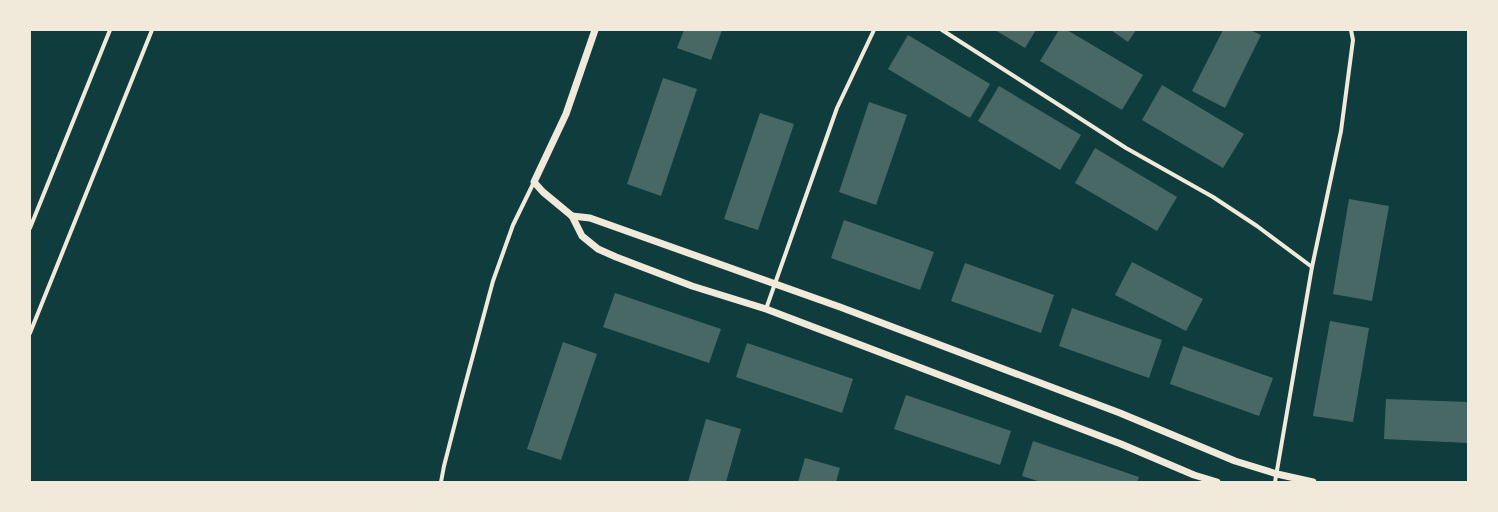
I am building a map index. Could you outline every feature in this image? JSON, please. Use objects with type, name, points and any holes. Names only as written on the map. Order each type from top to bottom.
[{"type":"street","points":[[30,228],[110,30]]},
{"type":"street","points":[[30,333],[152,30]]},
{"type":"street","points":[[441,482],[493,281],[513,225],[566,114],[596,30]]},
{"type":"street","points":[[766,309],[837,108],[874,30]]},
{"type":"street","points":[[942,30],[1126,148],[1213,197],[1257,226],[1312,267]]},
{"type":"street","points":[[1275,482],[1312,267],[1340,130],[1353,40],[1351,30]]},
{"type":"street","points":[[534,182],[543,192],[572,216],[582,236],[598,249],[692,286],[766,309],[1121,444],[1194,475],[1217,482]]},
{"type":"street","points":[[572,216],[590,218],[774,283],[1120,413],[1234,461],[1277,474],[1313,482]]},
{"type":"building","points":[[684,30],[722,30],[711,60],[677,48]]},
{"type":"building","points":[[995,30],[1036,30],[1025,48]]},
{"type":"building","points":[[1059,30],[1067,30],[1143,75],[1122,110],[1040,61]]},
{"type":"building","points":[[1111,30],[1136,30],[1128,42]]},
{"type":"building","points":[[1223,30],[1250,30],[1261,35],[1225,108],[1192,91]]},
{"type":"building","points":[[908,35],[990,84],[970,118],[888,69]]},
{"type":"building","points":[[663,78],[697,89],[661,196],[627,184]]},
{"type":"building","points":[[1162,85],[1244,134],[1223,168],[1142,120]]},
{"type":"building","points":[[999,86],[1081,135],[1060,170],[978,121]]},
{"type":"building","points":[[869,102],[907,115],[876,205],[839,192]]},
{"type":"building","points":[[760,113],[794,124],[758,230],[724,219]]},
{"type":"building","points":[[1095,148],[1177,197],[1157,231],[1075,183]]},
{"type":"building","points":[[1349,199],[1389,206],[1372,301],[1333,294]]},
{"type":"building","points":[[844,220],[934,252],[920,290],[831,258]]},
{"type":"building","points":[[1132,262],[1203,299],[1186,331],[1115,295]]},
{"type":"building","points":[[965,263],[1054,295],[1041,333],[951,301]]},
{"type":"building","points":[[615,293],[721,329],[709,363],[603,327]]},
{"type":"building","points":[[1072,308],[1162,340],[1149,378],[1059,346]]},
{"type":"building","points":[[1330,321],[1369,328],[1353,422],[1313,416]]},
{"type":"building","points":[[563,342],[597,354],[561,460],[527,449]]},
{"type":"building","points":[[747,343],[853,379],[842,413],[736,377]]},
{"type":"building","points":[[1183,346],[1273,378],[1259,416],[1170,384]]},
{"type":"building","points":[[906,395],[1011,431],[1000,465],[894,429]]},
{"type":"building","points":[[1386,399],[1468,402],[1468,443],[1384,439]]},
{"type":"building","points":[[706,419],[741,429],[726,482],[688,482]]},
{"type":"building","points":[[1033,441],[1139,477],[1137,482],[1041,482],[1022,476]]},
{"type":"building","points":[[805,458],[840,468],[836,482],[798,482]]}]
